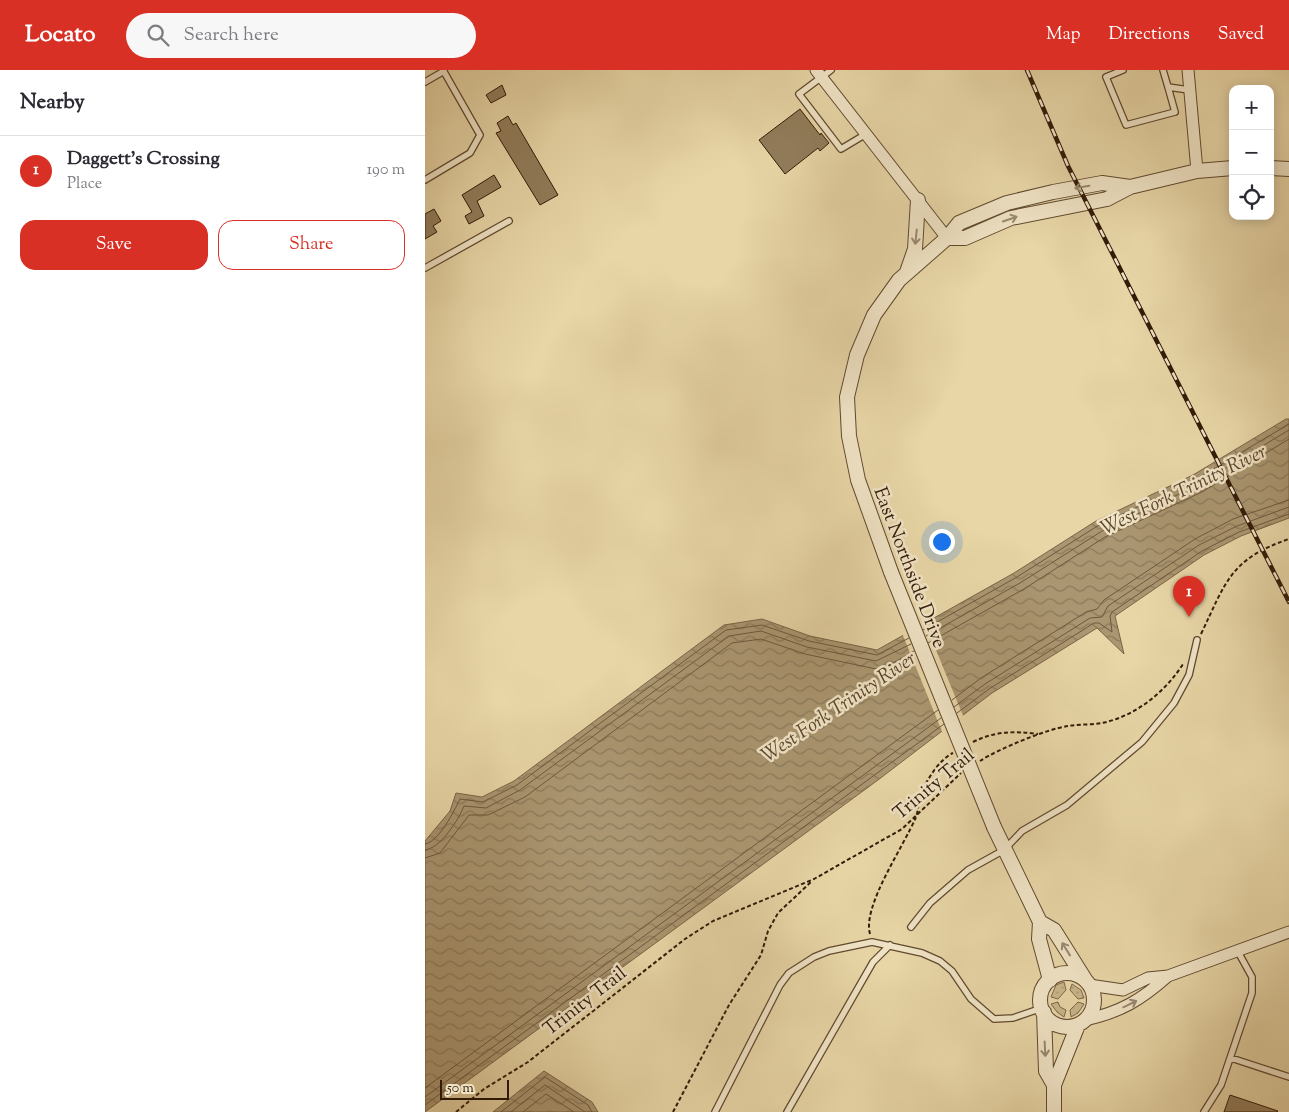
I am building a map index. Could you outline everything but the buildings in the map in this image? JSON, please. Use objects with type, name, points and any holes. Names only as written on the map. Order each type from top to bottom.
[{"type":"street","points":[[1187,70],[1197,171]]},
{"type":"street","points":[[819,74],[947,238]]},
{"type":"street","name":"East Northside Drive","points":[[1050,980],[1039,939],[1040,922],[994,826],[891,572],[858,480],[849,436],[847,397],[857,354],[874,314],[907,273],[947,238],[959,223],[1007,203],[1102,183],[1130,188],[1197,171],[1229,168]]},
{"type":"street","points":[[1274,168],[1289,169]]},
{"type":"street","points":[[907,273],[915,249],[918,200]]},
{"type":"street","name":"East Northside Drive","points":[[1040,922],[1054,930],[1087,983]]},
{"type":"street","points":[[1054,1085],[1046,1071],[1042,991],[1050,980],[1062,974],[1070,974],[1087,983],[1123,990],[1148,978],[1169,976],[1237,949],[1289,932]]},
{"type":"street","points":[[1043,1010],[1052,1022],[1060,1026],[1081,1023],[1108,1015],[1145,997],[1169,976]]},
{"type":"street","points":[[1054,1112],[1054,1085],[1081,1023],[1094,1005],[1094,996],[1087,983]]},
{"type":"lane","points":[[831,70],[819,74],[799,94],[841,149],[866,134]]},
{"type":"lane","points":[[1102,70],[1126,125],[1175,112],[1163,70]]},
{"type":"lane","points":[[1106,76],[1123,70]]},
{"type":"lane","points":[[425,82],[444,71],[481,135],[470,153],[425,180]]},
{"type":"lane","points":[[1168,87],[1189,90]]},
{"type":"lane","points":[[425,268],[509,221]]},
{"type":"lane","points":[[911,927],[930,904],[968,870],[1004,850],[1022,831],[1067,805],[1142,742],[1174,703],[1189,676],[1197,640]]},
{"type":"lane","points":[[715,1112],[780,985],[789,973],[801,963],[829,951],[872,942],[923,953],[940,961],[952,971],[971,999],[994,1019],[1013,1018],[1043,1010]]},
{"type":"lane","points":[[787,1112],[873,962],[890,945]]},
{"type":"lane","points":[[1204,1112],[1221,1085],[1252,988],[1252,977],[1237,949]]},
{"type":"lane","points":[[1231,1058],[1289,1077]]},
{"type":"path","points":[[1197,640],[1227,580],[1244,560],[1265,547],[1289,539]]},
{"type":"path","name":"Trinity Trail","points":[[974,764],[994,751],[1066,726],[1102,723],[1132,712],[1154,697],[1175,676],[1185,660]]},
{"type":"path","points":[[970,744],[997,733],[1016,731],[1041,735]]},
{"type":"path","points":[[872,942],[868,927],[874,901],[917,816],[921,792],[946,756],[954,752]]},
{"type":"path","name":"Trinity Trail","points":[[456,1112],[484,1089],[528,1062],[685,939],[706,925],[814,879],[902,829],[967,769]]},
{"type":"path","name":"Trinity Trail","points":[[673,1112],[729,1005],[761,955],[767,931],[778,913],[814,879]]},
{"type":"shaded area","points":[[1064,982],[1066,990],[1058,999],[1051,997],[1056,985]]},
{"type":"shaded area","points":[[1072,984],[1081,990],[1084,998],[1078,999],[1070,990]]},
{"type":"shaded area","points":[[1058,1002],[1060,1007],[1066,1010],[1064,1017],[1051,1004]]},
{"type":"shaded area","points":[[1078,1002],[1084,1004],[1078,1013],[1071,1017],[1070,1010]]},
{"type":"water","name":"West Fork Trinity River","points":[[1286,419],[1289,419],[1289,518],[1241,536],[1204,555],[1115,616],[1124,654],[1097,628],[992,693],[878,780],[425,1112],[425,841],[450,811],[456,793],[482,797],[514,781],[724,625],[762,619],[810,636],[877,650],[1014,573],[1096,521],[1193,475]]},
{"type":"water","points":[[544,1071],[592,1102],[598,1112],[493,1112]]},
{"type":"pier","points":[[924,621],[964,718],[943,734],[902,633]]},
{"type":"railway","points":[[1027,70],[1068,166],[1289,602]]},
{"type":"place","name":"Daggett's Crossing","points":[[1189,617]]}]
